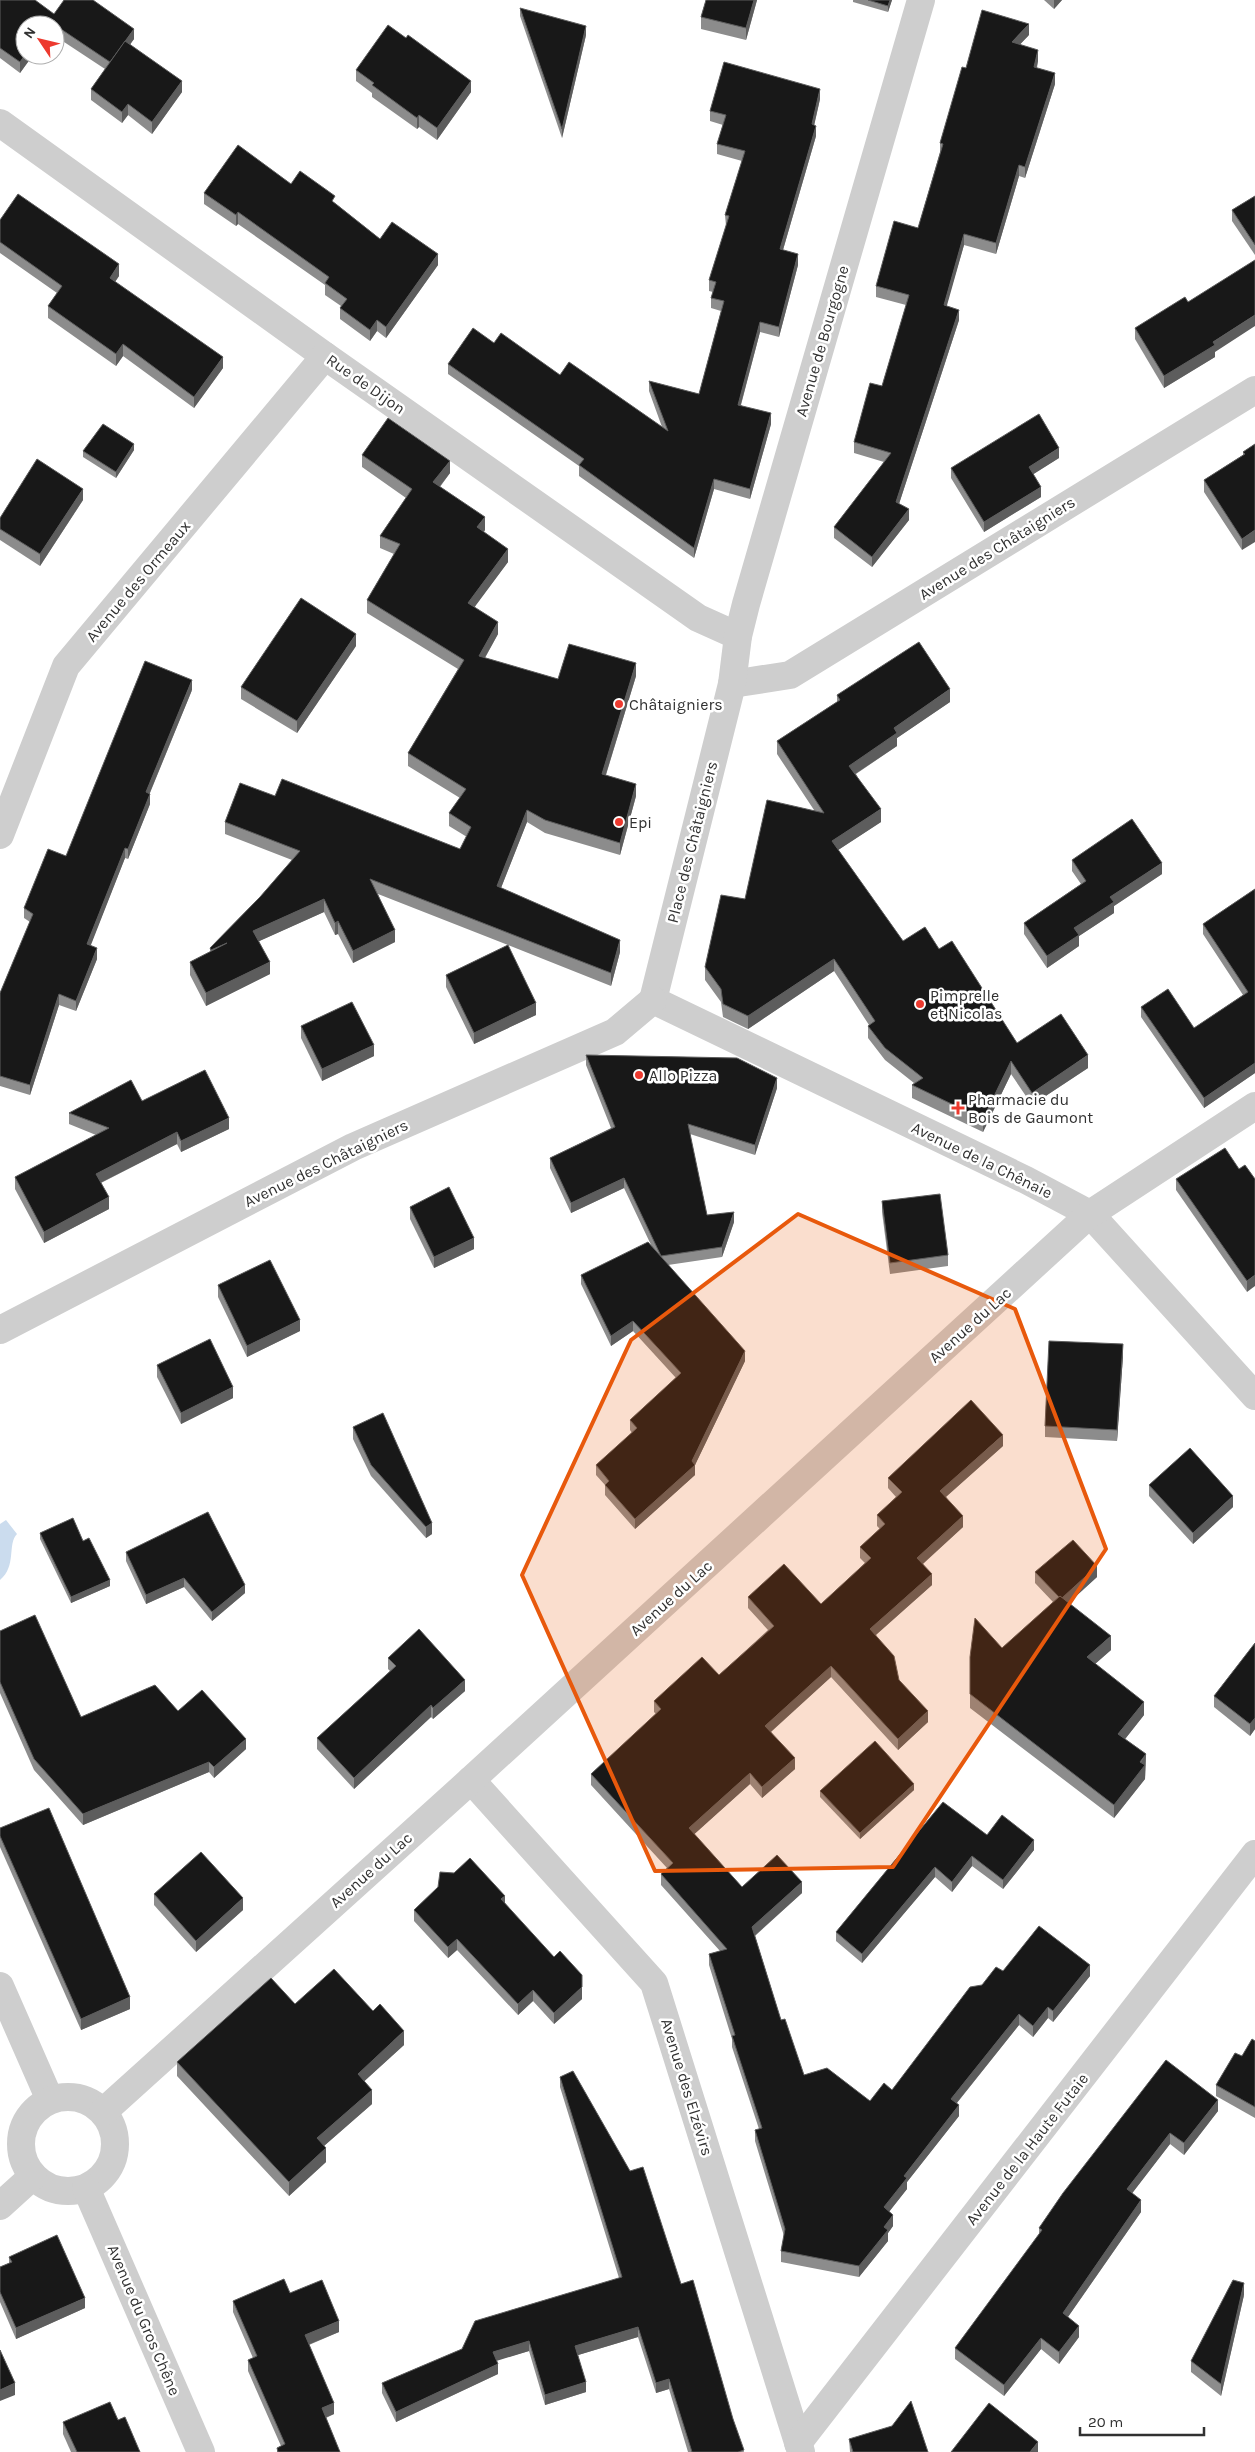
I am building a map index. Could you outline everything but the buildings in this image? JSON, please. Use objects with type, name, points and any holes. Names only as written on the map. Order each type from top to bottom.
[{"type":"street","name":"Avenue de Bourgogne","points":[[732,684],[738,636],[922,0]]},
{"type":"street","name":"Rue de Dijon","points":[[0,122],[325,356],[698,618],[738,636]]},
{"type":"street","name":"Avenue des Ormeaux","points":[[0,835],[66,666],[325,356]]},
{"type":"street","name":"Avenue des Châtaigniers","points":[[732,684],[790,675],[1255,390]]},
{"type":"street","name":"Place des Châtaigniers","points":[[653,1000],[732,684]]},
{"type":"street","name":"Avenue des Châtaigniers","points":[[0,1330],[353,1147],[615,1032],[653,1000]]},
{"type":"street","name":"Avenue de la Chênaie","points":[[653,1000],[1017,1176],[1090,1214],[1255,1396]]},
{"type":"street","name":"Avenue du Lac","points":[[103,2112],[471,1780],[1090,1214],[1255,1106]]},
{"type":"street","name":"Avenue des Elzévirs","points":[[471,1780],[654,1983],[800,2448]]},
{"type":"street","name":"Avenue de la Haute Futaie","points":[[800,2448],[1255,1854]]},
{"type":"street","points":[[0,1986],[50,2100]]},
{"type":"street","points":[[64,2097],[78,2098],[92,2103],[103,2112],[111,2125],[115,2139],[114,2155],[109,2169],[99,2180],[86,2188],[72,2192],[44,2186],[33,2176],[24,2164],[21,2149],[22,2134],[27,2120],[37,2108],[50,2100],[64,2097]]},
{"type":"street","points":[[0,2206],[33,2176]]},
{"type":"street","name":"Avenue du Gros Chêne","points":[[86,2188],[201,2452]]},
{"type":"highlighted area","points":[[798,1214],[1015,1309],[1106,1549],[893,1867],[655,1871],[522,1575],[631,1340]]},
{"type":"water","points":[[6,1520],[17,1534],[14,1538],[8,1568],[0,1580],[0,1524]]},
{"type":"place","name":"Châtaigniers","points":[[619,704]]},
{"type":"place","name":"Epi","points":[[619,822]]},
{"type":"place","name":"Pimprelle et Nicolas","points":[[920,1004]]},
{"type":"place","name":"Allo Pizza","points":[[639,1075]]},
{"type":"place","name":"Pharmacie du Bois de Gaumont","points":[[958,1108]]}]
